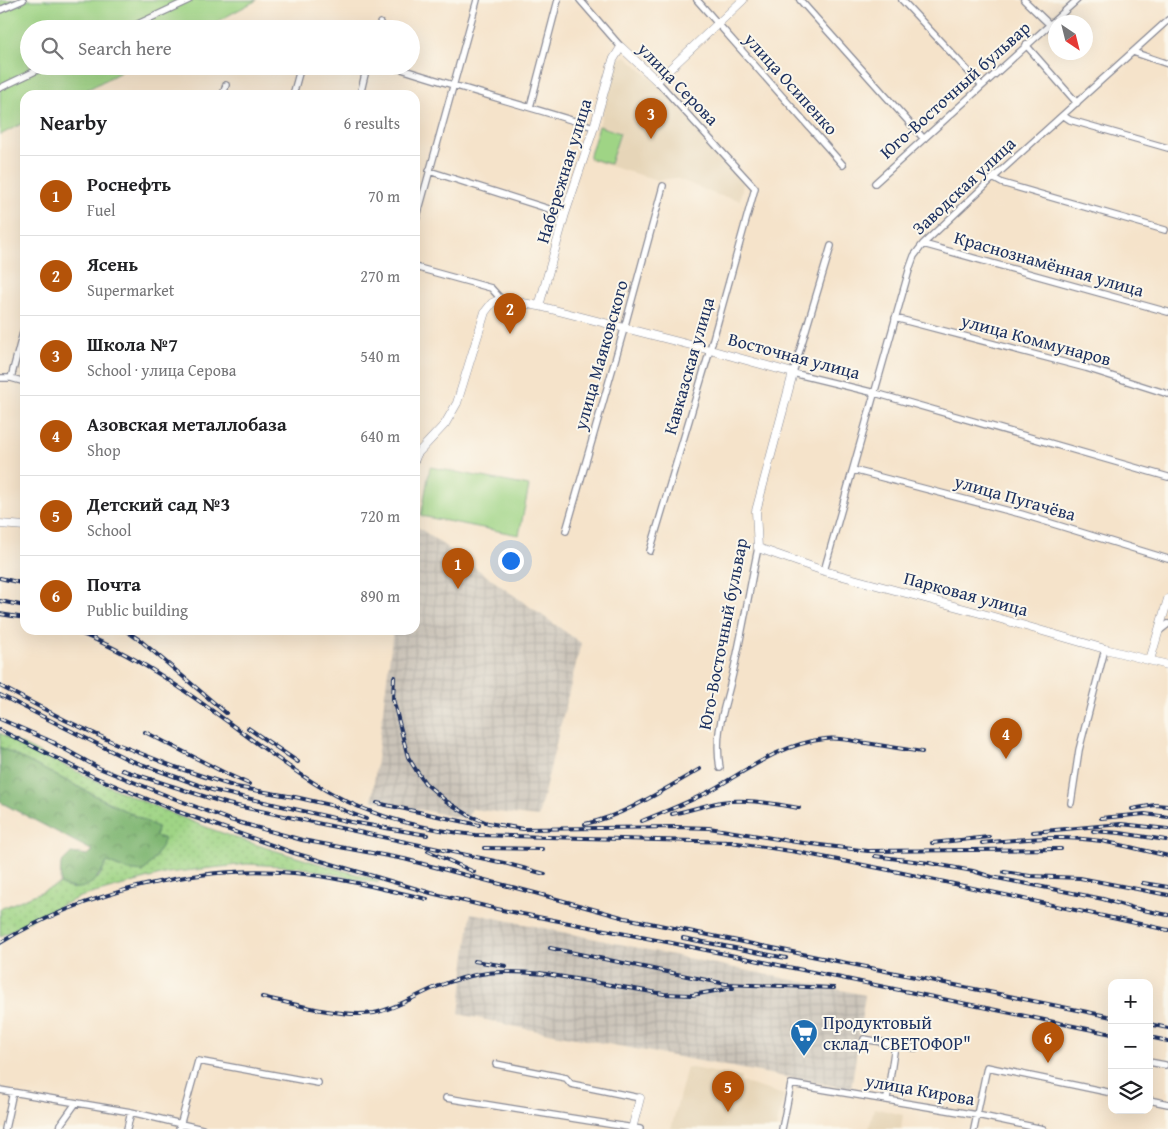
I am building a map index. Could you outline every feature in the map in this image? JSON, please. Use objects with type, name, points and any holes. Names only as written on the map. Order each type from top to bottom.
[{"type":"main road","points":[[658,81],[743,0]]},
{"type":"main road","name":"улица Серова","points":[[621,47],[658,81]]},
{"type":"main road","name":"Набережная улица","points":[[540,306],[565,214],[594,127],[612,60],[621,47]]},
{"type":"main road","points":[[420,451],[445,424],[457,403],[485,312],[492,303],[501,299]]},
{"type":"main road","name":"Восточная улица","points":[[501,299],[540,306],[793,373]]},
{"type":"main road","name":"Юго-Восточный бульвар","points":[[758,548],[756,511],[793,373]]},
{"type":"main road","points":[[0,524],[20,526]]},
{"type":"main road","name":"Парковая улица","points":[[758,548],[824,571],[1168,665]]},
{"type":"main road","points":[[1150,660],[1168,599]]},
{"type":"main road","points":[[635,1129],[640,1098]]},
{"type":"street","points":[[0,10],[23,0]]},
{"type":"street","points":[[146,20],[189,0]]},
{"type":"street","points":[[420,205],[477,0]]},
{"type":"street","points":[[530,107],[558,0]]},
{"type":"street","name":"улица Серова","points":[[580,0],[621,47]]},
{"type":"street","name":"улица Осипенко","points":[[697,0],[843,165]]},
{"type":"street","points":[[800,0],[924,139]]},
{"type":"street","points":[[902,0],[982,86]]},
{"type":"street","points":[[1024,0],[1048,23]]},
{"type":"street","name":"Юго-Восточный бульвар","points":[[1061,15],[1077,0]]},
{"type":"street","name":"Заводская улица","points":[[824,571],[914,256],[923,244],[993,178],[1064,116],[1168,20]]},
{"type":"street","name":"Юго-Восточный бульвар","points":[[875,183],[1048,27]]},
{"type":"street","points":[[1026,45],[1077,104]]},
{"type":"street","points":[[1133,52],[1168,64]]},
{"type":"street","points":[[0,88],[27,75]]},
{"type":"street","points":[[294,90],[299,75]]},
{"type":"street","points":[[361,90],[365,75]]},
{"type":"street","points":[[420,75],[594,127]]},
{"type":"street","name":"улица Серова","points":[[658,81],[755,188]]},
{"type":"street","points":[[224,90],[226,85]]},
{"type":"street","points":[[1064,116],[1070,120],[1168,148]]},
{"type":"street","points":[[429,170],[565,214]]},
{"type":"street","points":[[993,178],[1002,183],[1165,230]]},
{"type":"street","name":"улица Маяковского","points":[[566,531],[663,186]]},
{"type":"street","name":"Кавказская улица","points":[[650,551],[710,350],[755,188]]},
{"type":"street","name":"Краснознамённая улица","points":[[923,244],[1168,312]]},
{"type":"street","name":"Юго-Восточный бульвар","points":[[793,373],[831,246]]},
{"type":"street","name":"Восточная улица","points":[[420,268],[491,288],[501,299]]},
{"type":"street","name":"улица Коммунаров","points":[[895,318],[1086,368],[1168,394]]},
{"type":"street","points":[[11,378],[20,344]]},
{"type":"street","name":"Восточная улица","points":[[793,373],[875,393],[1168,477]]},
{"type":"street","points":[[0,378],[20,381]]},
{"type":"street","name":"улица Пугачёва","points":[[853,470],[1021,514],[1168,559]]},
{"type":"street","name":"Юго-Восточный бульвар","points":[[720,768],[717,751],[719,723],[732,677],[758,548]]},
{"type":"street","points":[[1159,630],[1168,624]]},
{"type":"street","points":[[1071,803],[1080,750],[1105,649]]},
{"type":"street","points":[[864,1039],[915,1048]]},
{"type":"street","points":[[887,1100],[896,1045]]},
{"type":"street","points":[[179,1126],[198,1061],[318,1083]]},
{"type":"street","points":[[1153,1063],[1165,1065]]},
{"type":"street","points":[[496,1064],[566,1078],[571,1084],[640,1098]]},
{"type":"street","points":[[974,1129],[987,1067],[1108,1092]]},
{"type":"street","name":"улица Кирова","points":[[782,1129],[791,1084],[977,1115],[1043,1129]]},
{"type":"street","points":[[0,1090],[131,1112],[179,1126],[202,1129]]},
{"type":"street","points":[[5,1129],[13,1092]]},
{"type":"street","points":[[446,1098],[635,1129]]},
{"type":"street","points":[[1153,1101],[1168,1104]]},
{"type":"street","points":[[60,1129],[61,1124],[76,1103]]},
{"type":"street","points":[[128,1129],[131,1112]]},
{"type":"shaded area","points":[[626,56],[659,86],[744,178],[740,200],[717,195],[676,178],[657,180],[589,160],[618,59]]},
{"type":"shaded area","points":[[420,529],[581,643],[538,817],[472,809],[466,819],[372,800],[392,635],[420,635]]},
{"type":"shaded area","points":[[471,913],[865,995],[851,1089],[522,1028],[459,1014]]},
{"type":"shaded area","points":[[687,1067],[741,1077],[741,1082],[784,1095],[776,1129],[671,1129]]},
{"type":"shaded area","points":[[874,1108],[903,1115],[901,1129],[869,1129]]},
{"type":"green space","points":[[0,0],[257,0],[220,20],[20,20],[20,75],[115,75],[86,90],[20,90],[20,125],[0,135]]},
{"type":"green space","points":[[599,126],[620,133],[610,164],[589,158]]},
{"type":"green space","points":[[430,467],[529,486],[519,535],[421,516]]},
{"type":"green space","points":[[0,733],[78,772],[211,829],[315,863],[378,880],[378,883],[298,867],[247,864],[168,873],[80,897],[39,915],[0,937],[0,909],[60,884],[73,889],[99,877],[107,862],[127,870],[155,858],[164,839],[156,836],[157,827],[0,747]]},
{"type":"green space","points":[[0,747],[157,827],[156,836],[165,839],[155,858],[143,872],[127,870],[107,862],[98,876],[88,885],[76,888],[60,884],[61,863],[71,853],[87,855],[93,851],[0,802]]},
{"type":"railway","points":[[0,578],[20,583]]},
{"type":"railway","points":[[0,601],[20,605]]},
{"type":"railway","points":[[0,614],[20,617]]},
{"type":"railway","points":[[84,635],[145,665],[324,789],[363,809],[394,819],[426,827],[475,835],[731,842],[797,852],[889,870],[1168,930]]},
{"type":"railway","points":[[132,635],[226,713]]},
{"type":"railway","points":[[394,677],[393,699],[408,757],[416,770],[425,783],[446,801],[470,816],[488,823],[523,829],[709,828],[868,851],[1061,849]]},
{"type":"railway","points":[[0,686],[65,720],[117,744],[175,767],[236,787],[300,798]]},
{"type":"railway","points":[[0,695],[127,759],[212,790],[351,822],[427,835]]},
{"type":"railway","points":[[0,719],[55,743]]},
{"type":"railway","points":[[248,728],[298,762]]},
{"type":"railway","points":[[0,730],[92,776],[176,811],[294,853],[431,893],[497,909],[672,943],[1108,1033]]},
{"type":"railway","points":[[145,732],[249,784]]},
{"type":"railway","points":[[642,821],[708,792],[778,752],[809,742],[840,739],[922,752]]},
{"type":"railway","points":[[48,740],[99,768],[168,796],[230,820],[302,840],[404,859],[625,918],[1108,1016]]},
{"type":"railway","points":[[585,824],[615,815],[630,808],[700,769]]},
{"type":"railway","points":[[122,770],[228,804],[504,863],[545,874]]},
{"type":"railway","points":[[295,797],[330,805],[366,819]]},
{"type":"railway","points":[[672,814],[731,801],[760,802],[799,808]]},
{"type":"railway","points":[[377,803],[479,825]]},
{"type":"railway","points":[[1132,809],[1155,805],[1168,806]]},
{"type":"railway","points":[[1101,818],[1145,814],[1168,817]]},
{"type":"railway","points":[[1033,832],[1121,824],[1168,829]]},
{"type":"railway","points":[[1093,831],[1166,840]]},
{"type":"railway","points":[[932,843],[989,837]]},
{"type":"railway","points":[[982,843],[1042,838],[1086,839],[1168,856]]},
{"type":"railway","points":[[484,848],[542,849]]},
{"type":"railway","points":[[428,851],[474,872]]},
{"type":"railway","points":[[875,856],[973,871],[992,877],[1103,899],[1133,908],[1168,915]]},
{"type":"railway","points":[[0,943],[32,925],[103,897],[141,886],[219,873],[257,871],[311,875],[427,899]]},
{"type":"railway","points":[[1004,872],[1030,876],[1080,878],[1168,895]]},
{"type":"railway","points":[[1143,883],[1168,887]]},
{"type":"railway","points":[[683,938],[786,958]]},
{"type":"railway","points":[[550,948],[726,984],[834,988]]},
{"type":"railway","points":[[474,961],[506,966]]},
{"type":"railway","points":[[262,997],[333,1012],[347,1014],[374,1013],[449,982],[476,975],[502,972],[546,974]]},
{"type":"railway","points":[[540,973],[664,994],[692,995],[733,988]]},
{"type":"railway","points":[[1153,1025],[1168,1028]]},
{"type":"railway","points":[[1153,1038],[1168,1041]]},
{"type":"place","name":"Школа №7","points":[[651,139]]},
{"type":"place","name":"Ясень","points":[[510,334]]},
{"type":"place","name":"Роснефть","points":[[458,589]]},
{"type":"place","name":"Азовская металлобаза","points":[[1006,759]]},
{"type":"place","name":"Продуктовый склад \"СВЕТОФОР\"","points":[[804,1057]]},
{"type":"place","name":"Почта","points":[[1048,1063]]},
{"type":"place","name":"Детский сад №3","points":[[728,1112]]}]
